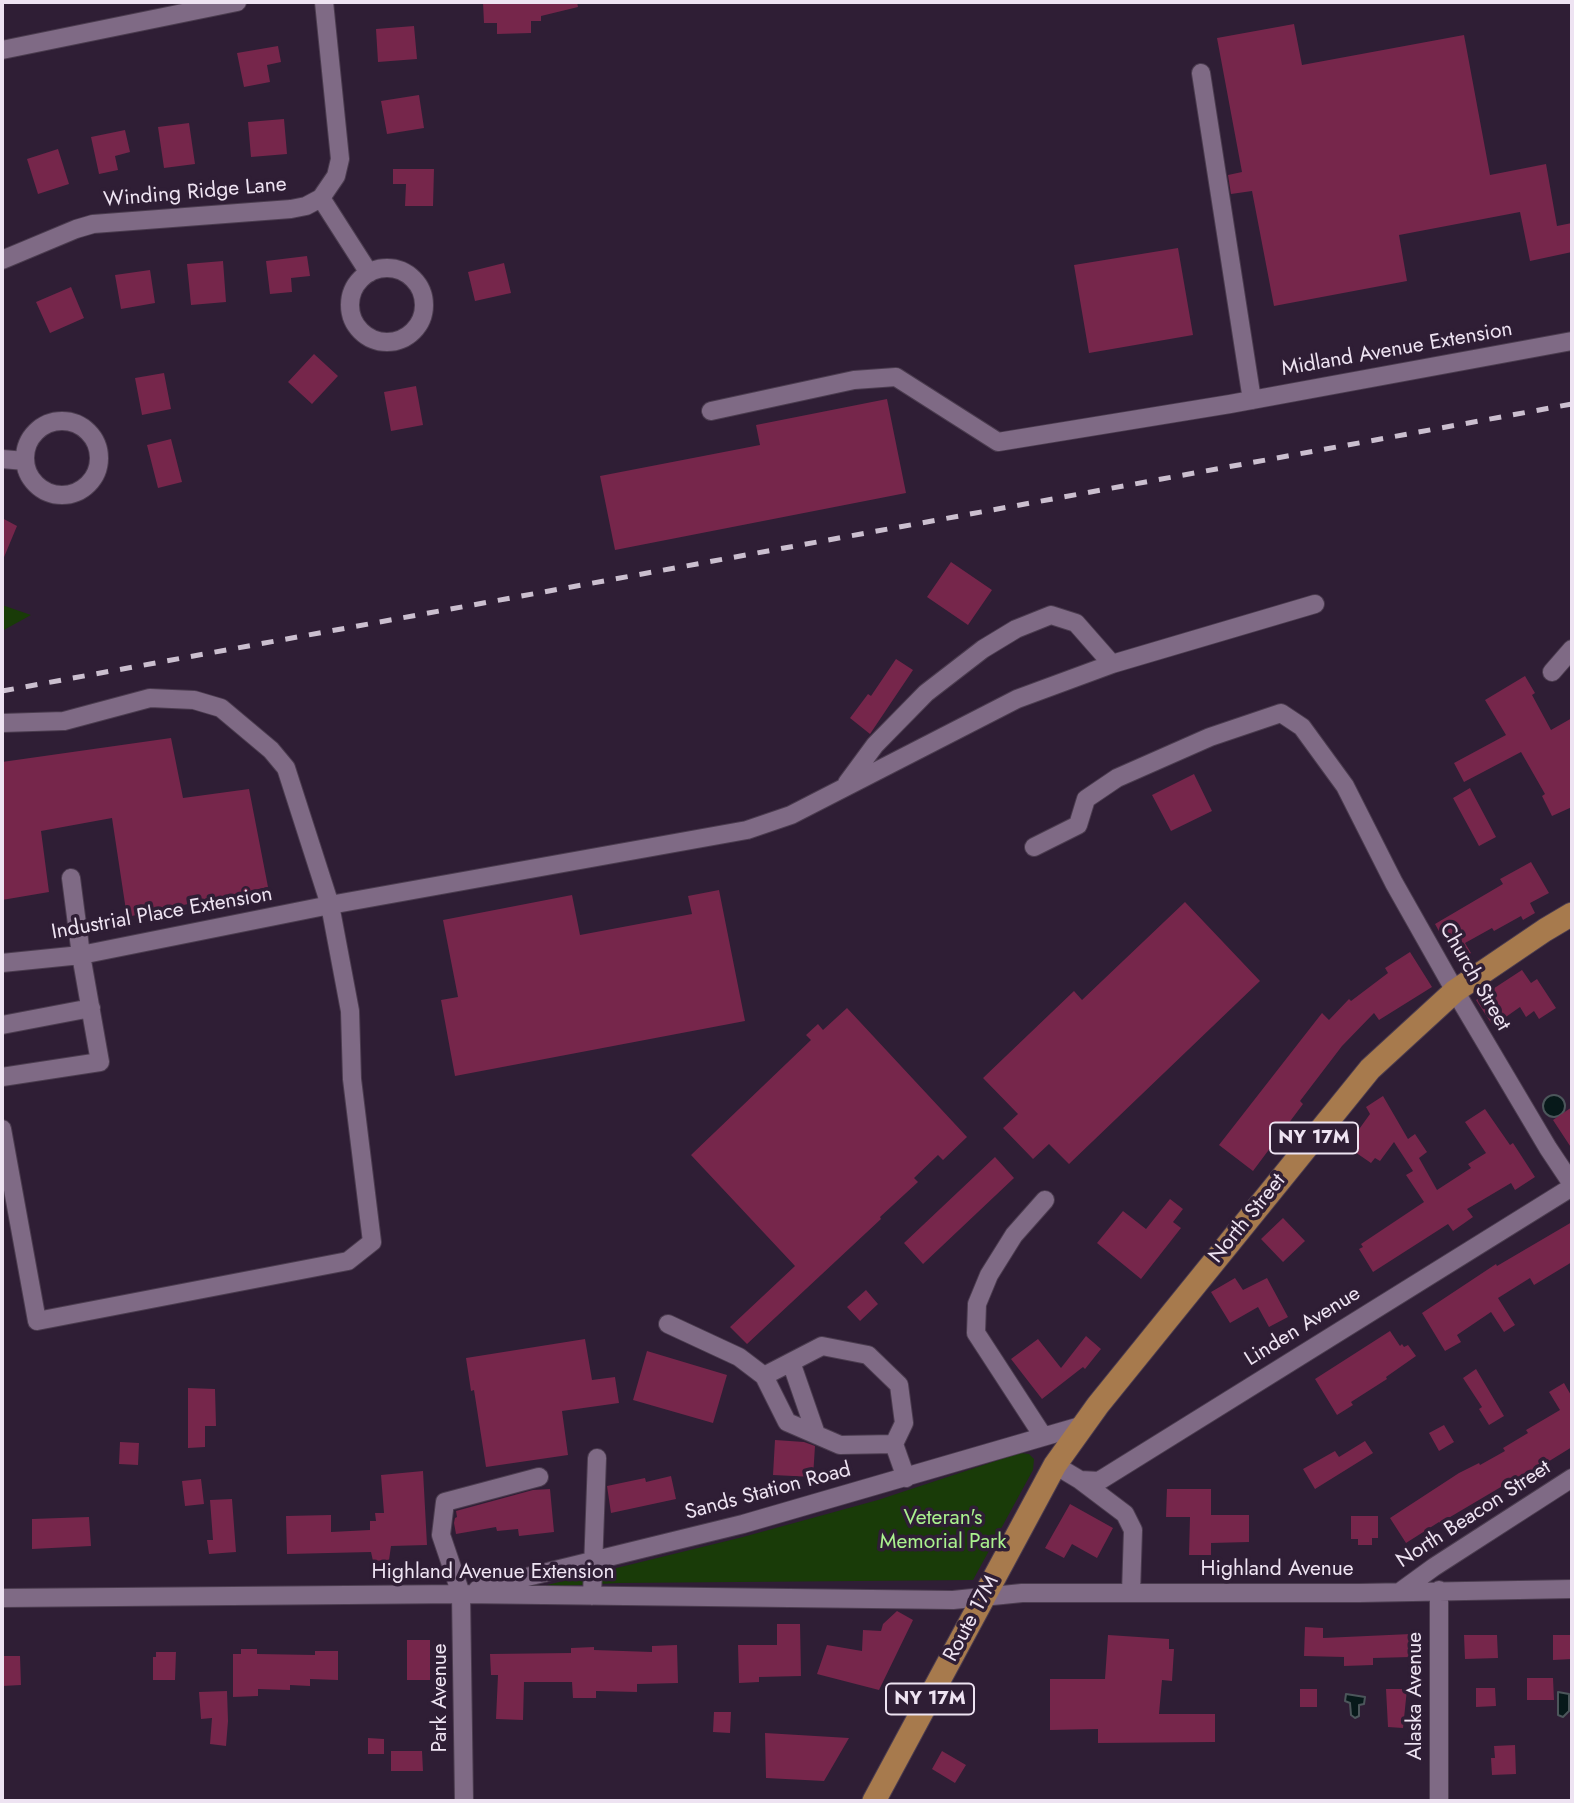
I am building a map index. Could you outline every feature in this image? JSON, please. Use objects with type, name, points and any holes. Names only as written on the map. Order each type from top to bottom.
[{"type":"main road","name":"North Street","points":[[1098,1405],[1370,1069],[1455,991],[1572,914]]},
{"type":"main road","name":"Route 17M","points":[[874,1801],[1055,1465],[1098,1405]]},
{"type":"street","points":[[2,50],[237,2]]},
{"type":"street","points":[[324,2],[340,159],[337,176],[320,198],[369,272]]},
{"type":"street","points":[[1201,73],[1252,400]]},
{"type":"street","name":"Winding Ridge Lane","points":[[2,260],[76,229],[93,225],[291,209],[306,206],[320,198]]},
{"type":"street","points":[[380,269],[404,272],[420,289],[423,313],[419,324],[400,340],[376,341],[356,326],[351,315],[352,290],[369,272],[380,269]]},
{"type":"street","name":"Midland Avenue Extension","points":[[711,411],[854,380],[896,377],[998,442],[1230,404],[1572,341]]},
{"type":"street","points":[[64,421],[87,431],[99,454],[94,477],[77,492],[66,495],[43,490],[27,473],[25,461],[31,437],[51,422],[64,421]]},
{"type":"street","points":[[2,458],[25,461]]},
{"type":"street","name":"Industrial Place Extension","points":[[2,963],[81,955],[330,905],[747,830],[791,815],[1017,699],[1112,664],[1315,604]]},
{"type":"street","points":[[844,788],[874,745],[926,693],[983,649],[1016,629],[1051,615],[1076,623],[1112,664]]},
{"type":"street","points":[[1552,672],[1572,649]]},
{"type":"street","points":[[2,723],[64,721],[150,698],[194,700],[221,708],[271,750],[286,768],[330,905],[350,1011],[352,1079],[372,1242],[348,1261],[37,1321],[2,1129]]},
{"type":"street","name":"Church Street","points":[[1034,847],[1078,825],[1086,799],[1117,778],[1210,737],[1281,713],[1302,727],[1345,786],[1394,883],[1455,991],[1572,1186]]},
{"type":"street","points":[[2,1077],[100,1062],[81,955],[71,878]]},
{"type":"street","points":[[2,1025],[91,1008]]},
{"type":"street","name":"Linden Avenue","points":[[1080,1480],[1099,1481],[1111,1474],[1572,1186]]},
{"type":"street","points":[[1044,1436],[976,1333],[977,1304],[989,1275],[1014,1235],[1045,1200]]},
{"type":"street","points":[[668,1324],[739,1357],[764,1376],[787,1422],[840,1445],[894,1444]]},
{"type":"street","points":[[764,1376],[822,1346],[868,1355],[899,1385],[904,1423],[894,1444],[906,1478]]},
{"type":"street","points":[[791,1362],[816,1434]]},
{"type":"street","name":"Sands Station Road","points":[[461,1594],[501,1581],[743,1524],[1084,1425]]},
{"type":"street","points":[[592,1596],[597,1458]]},
{"type":"street","points":[[1055,1465],[1125,1514],[1133,1530],[1131,1593]]},
{"type":"street","name":"Park Avenue","points":[[464,1801],[461,1594],[441,1535],[445,1502],[539,1477]]},
{"type":"street","name":"North Beacon Street","points":[[1401,1591],[1572,1478]]},
{"type":"street","name":"Highland Avenue","points":[[983,1596],[1022,1592],[1572,1589]]},
{"type":"street","name":"Alaska Avenue","points":[[1439,1801],[1440,1590]]},
{"type":"street","name":"Highland Avenue Extension","points":[[2,1598],[461,1594],[953,1600],[983,1596]]},
{"type":"green space","points":[[2,605],[31,615],[2,631]]},
{"type":"green space","name":"Veteran's Memorial Park","points":[[1020,1453],[1029,1454],[1034,1459],[1033,1470],[973,1580],[619,1583],[539,1587],[743,1537],[878,1500]]},
{"type":"shaded area","points":[[1554,1095],[1564,1102],[1565,1106],[1558,1116],[1554,1117],[1544,1110],[1543,1106],[1550,1096]]},
{"type":"shaded area","points":[[1558,1692],[1569,1694],[1569,1711],[1563,1717],[1558,1715]]},
{"type":"shaded area","points":[[1346,1694],[1365,1697],[1364,1704],[1359,1705],[1359,1716],[1355,1718],[1351,1715],[1350,1703],[1345,1701]]},
{"type":"building","points":[[483,2],[577,2],[578,7],[541,16],[541,21],[531,21],[531,33],[497,34],[497,23],[484,23]]},
{"type":"building","points":[[1294,24],[1302,65],[1464,35],[1490,175],[1546,164],[1557,226],[1572,223],[1572,252],[1530,261],[1520,212],[1399,235],[1407,281],[1274,306],[1252,191],[1231,194],[1228,175],[1242,172],[1217,38]]},
{"type":"building","points":[[414,26],[417,59],[378,62],[376,29]]},
{"type":"building","points":[[278,46],[281,62],[267,65],[270,82],[244,87],[237,53]]},
{"type":"building","points":[[419,95],[424,128],[387,134],[381,101]]},
{"type":"building","points":[[284,119],[287,154],[251,157],[248,122]]},
{"type":"building","points":[[189,123],[195,164],[164,168],[158,127]]},
{"type":"building","points":[[125,130],[130,152],[115,156],[118,170],[99,174],[91,137]]},
{"type":"building","points":[[58,149],[69,184],[38,194],[27,159]]},
{"type":"building","points":[[393,169],[434,169],[433,206],[405,206],[406,184],[393,184]]},
{"type":"building","points":[[1178,248],[1193,335],[1089,353],[1074,265]]},
{"type":"building","points":[[307,256],[310,276],[291,278],[292,292],[270,294],[266,261]]},
{"type":"building","points":[[223,261],[226,302],[191,305],[187,264]]},
{"type":"building","points":[[504,263],[511,293],[475,301],[468,272]]},
{"type":"building","points":[[150,270],[155,303],[121,309],[115,275]]},
{"type":"building","points":[[71,287],[84,318],[50,333],[36,302]]},
{"type":"building","points":[[314,354],[338,376],[312,404],[288,382]]},
{"type":"building","points":[[164,373],[171,409],[142,415],[135,378]]},
{"type":"building","points":[[416,386],[423,425],[391,431],[384,392]]},
{"type":"building","points":[[887,399],[906,493],[615,550],[600,476],[760,445],[756,425]]},
{"type":"building","points":[[171,439],[182,482],[158,488],[147,445]]},
{"type":"building","points":[[2,518],[17,526],[2,562]]},
{"type":"building","points":[[951,562],[992,590],[968,625],[927,597]]},
{"type":"building","points":[[896,659],[913,670],[870,734],[850,718],[868,694],[871,696]]},
{"type":"building","points":[[1525,676],[1551,730],[1572,718],[1572,807],[1552,816],[1542,796],[1545,794],[1521,752],[1464,782],[1454,763],[1506,735],[1485,700]]},
{"type":"building","points":[[171,738],[183,798],[249,789],[268,887],[127,917],[112,818],[41,831],[49,892],[2,900],[2,762]]},
{"type":"building","points":[[1194,774],[1212,811],[1171,831],[1152,795]]},
{"type":"building","points":[[1470,788],[1496,837],[1479,846],[1453,798]]},
{"type":"building","points":[[1531,862],[1549,893],[1530,903],[1535,913],[1523,920],[1521,916],[1494,931],[1492,928],[1465,943],[1471,953],[1456,962],[1435,924],[1503,884],[1500,879]]},
{"type":"building","points":[[719,890],[745,1021],[455,1076],[441,1000],[458,997],[443,920],[572,895],[580,935],[692,914],[688,896]]},
{"type":"building","points":[[1185,902],[1260,981],[1069,1164],[1049,1144],[1033,1159],[1003,1128],[1018,1114],[983,1078],[1074,991],[1082,1000]]},
{"type":"building","points":[[1410,952],[1432,987],[1379,1020],[1374,1013],[1342,1046],[1300,1101],[1303,1104],[1253,1171],[1219,1145],[1322,1013],[1329,1020],[1349,999],[1351,1001],[1388,973],[1385,968]]},
{"type":"building","points":[[1522,970],[1531,983],[1537,979],[1556,1008],[1539,1019],[1534,1011],[1526,1017],[1520,1007],[1493,1026],[1476,1000]]},
{"type":"building","points":[[847,1008],[967,1137],[943,1160],[938,1155],[914,1178],[918,1182],[880,1217],[881,1219],[747,1344],[730,1327],[795,1266],[691,1155],[811,1040],[806,1035],[818,1024],[823,1030]]},
{"type":"building","points":[[1383,1096],[1408,1139],[1415,1134],[1427,1152],[1419,1158],[1437,1190],[1471,1168],[1468,1164],[1486,1153],[1465,1122],[1485,1109],[1510,1145],[1513,1143],[1535,1177],[1515,1190],[1511,1183],[1467,1209],[1473,1217],[1453,1231],[1448,1224],[1373,1272],[1359,1249],[1363,1247],[1361,1244],[1424,1202],[1406,1175],[1413,1171],[1394,1142],[1380,1161],[1375,1158],[1371,1163],[1352,1150],[1357,1143],[1352,1139],[1370,1114],[1366,1107]]},
{"type":"building","points":[[1572,1107],[1572,1149],[1553,1120]]},
{"type":"building","points":[[995,1157],[1014,1178],[923,1264],[904,1243]]},
{"type":"building","points":[[1170,1199],[1183,1209],[1173,1222],[1181,1228],[1141,1279],[1097,1243],[1123,1211],[1146,1229]]},
{"type":"building","points":[[1283,1218],[1305,1241],[1283,1262],[1261,1239]]},
{"type":"building","points":[[1572,1222],[1572,1262],[1534,1285],[1530,1278],[1498,1298],[1515,1325],[1504,1332],[1491,1312],[1457,1335],[1461,1342],[1445,1351],[1422,1313],[1496,1264],[1497,1266]]},
{"type":"building","points":[[1235,1278],[1243,1290],[1267,1278],[1288,1317],[1269,1327],[1258,1307],[1230,1323],[1211,1292]]},
{"type":"building","points":[[866,1290],[878,1304],[860,1321],[847,1307]]},
{"type":"building","points":[[1390,1331],[1400,1346],[1408,1345],[1416,1356],[1337,1415],[1315,1379]]},
{"type":"building","points":[[1086,1336],[1101,1349],[1085,1369],[1083,1367],[1042,1399],[1011,1359],[1038,1339],[1061,1368]]},
{"type":"building","points":[[585,1339],[592,1380],[615,1377],[619,1403],[562,1411],[568,1455],[486,1467],[466,1358]]},
{"type":"building","points":[[647,1351],[727,1375],[713,1423],[633,1400]]},
{"type":"building","points":[[1476,1369],[1504,1416],[1489,1425],[1479,1409],[1482,1407],[1463,1378]]},
{"type":"building","points":[[1564,1383],[1572,1397],[1572,1447],[1406,1543],[1390,1518],[1459,1473],[1505,1451],[1503,1448],[1528,1433],[1526,1430],[1560,1410],[1549,1392]]},
{"type":"building","points":[[188,1388],[215,1389],[216,1426],[205,1426],[205,1447],[188,1448]]},
{"type":"building","points":[[1444,1425],[1454,1442],[1439,1451],[1429,1433]]},
{"type":"building","points":[[775,1440],[804,1442],[815,1446],[813,1477],[773,1475]]},
{"type":"building","points":[[1365,1441],[1373,1453],[1315,1489],[1303,1469],[1335,1451],[1339,1457]]},
{"type":"building","points":[[120,1442],[139,1443],[138,1465],[119,1464]]},
{"type":"building","points":[[423,1471],[427,1545],[391,1546],[389,1560],[373,1561],[371,1552],[287,1554],[286,1516],[331,1515],[331,1532],[370,1530],[370,1521],[376,1521],[375,1513],[384,1513],[381,1475]]},
{"type":"building","points":[[671,1476],[676,1499],[611,1513],[607,1486]]},
{"type":"building","points":[[201,1479],[204,1504],[185,1506],[182,1481]]},
{"type":"building","points":[[550,1489],[554,1532],[519,1536],[518,1529],[497,1531],[496,1527],[456,1534],[456,1511],[533,1490]]},
{"type":"building","points":[[1167,1489],[1211,1489],[1211,1515],[1249,1515],[1249,1542],[1211,1543],[1211,1555],[1189,1555],[1190,1517],[1166,1517]]},
{"type":"building","points":[[232,1499],[236,1552],[209,1554],[207,1540],[213,1540],[210,1500]]},
{"type":"building","points":[[1070,1504],[1113,1528],[1097,1558],[1072,1544],[1064,1558],[1045,1548]]},
{"type":"building","points":[[1351,1516],[1378,1516],[1378,1538],[1372,1538],[1372,1545],[1358,1545],[1358,1539],[1351,1539]]},
{"type":"building","points":[[89,1517],[91,1546],[32,1549],[32,1519]]},
{"type":"building","points":[[897,1611],[913,1620],[879,1690],[817,1674],[827,1645],[862,1651],[863,1630],[881,1631],[883,1624]]},
{"type":"building","points":[[777,1624],[800,1624],[801,1676],[759,1677],[759,1682],[739,1683],[738,1645],[777,1645]]},
{"type":"building","points":[[1305,1627],[1323,1628],[1323,1638],[1411,1634],[1411,1657],[1373,1658],[1373,1665],[1344,1666],[1344,1657],[1304,1656]]},
{"type":"building","points":[[1108,1635],[1169,1639],[1169,1649],[1174,1649],[1172,1681],[1162,1680],[1159,1714],[1215,1714],[1215,1742],[1098,1743],[1098,1729],[1050,1730],[1050,1679],[1105,1679]]},
{"type":"building","points":[[1464,1635],[1497,1635],[1498,1658],[1465,1659]]},
{"type":"building","points":[[1553,1635],[1572,1635],[1572,1659],[1553,1660]]},
{"type":"building","points":[[407,1640],[430,1640],[430,1680],[407,1680]]},
{"type":"building","points":[[677,1645],[678,1683],[637,1684],[637,1692],[596,1691],[596,1698],[573,1698],[572,1682],[524,1682],[523,1720],[496,1719],[498,1675],[491,1675],[490,1654],[571,1653],[571,1648],[594,1647],[594,1650],[652,1652],[652,1646]]},
{"type":"building","points":[[241,1649],[257,1649],[257,1654],[315,1655],[315,1651],[338,1651],[338,1680],[310,1679],[310,1686],[290,1685],[290,1690],[258,1689],[258,1696],[233,1697],[233,1654],[241,1654]]},
{"type":"building","points":[[156,1652],[176,1652],[175,1680],[153,1680],[153,1657],[156,1657]]},
{"type":"building","points":[[2,1656],[20,1656],[21,1685],[2,1686]]},
{"type":"building","points":[[1527,1678],[1553,1678],[1554,1700],[1527,1700]]},
{"type":"building","points":[[1476,1688],[1495,1688],[1496,1706],[1476,1707]]},
{"type":"building","points":[[1300,1689],[1317,1689],[1317,1707],[1300,1707]]},
{"type":"building","points":[[1386,1689],[1407,1689],[1403,1728],[1388,1727]]},
{"type":"building","points":[[227,1691],[226,1746],[210,1744],[212,1718],[201,1719],[199,1692]]},
{"type":"building","points":[[714,1712],[731,1712],[730,1733],[713,1732]]},
{"type":"building","points":[[765,1733],[849,1738],[824,1781],[766,1778]]},
{"type":"building","points":[[368,1738],[384,1739],[384,1754],[368,1754]]},
{"type":"building","points":[[1515,1745],[1516,1774],[1492,1775],[1491,1758],[1495,1758],[1494,1746]]},
{"type":"building","points":[[391,1751],[422,1751],[423,1771],[391,1771]]},
{"type":"building","points":[[942,1751],[966,1765],[955,1783],[932,1769]]},
{"type":"railway","points":[[2,691],[1572,404]]}]
